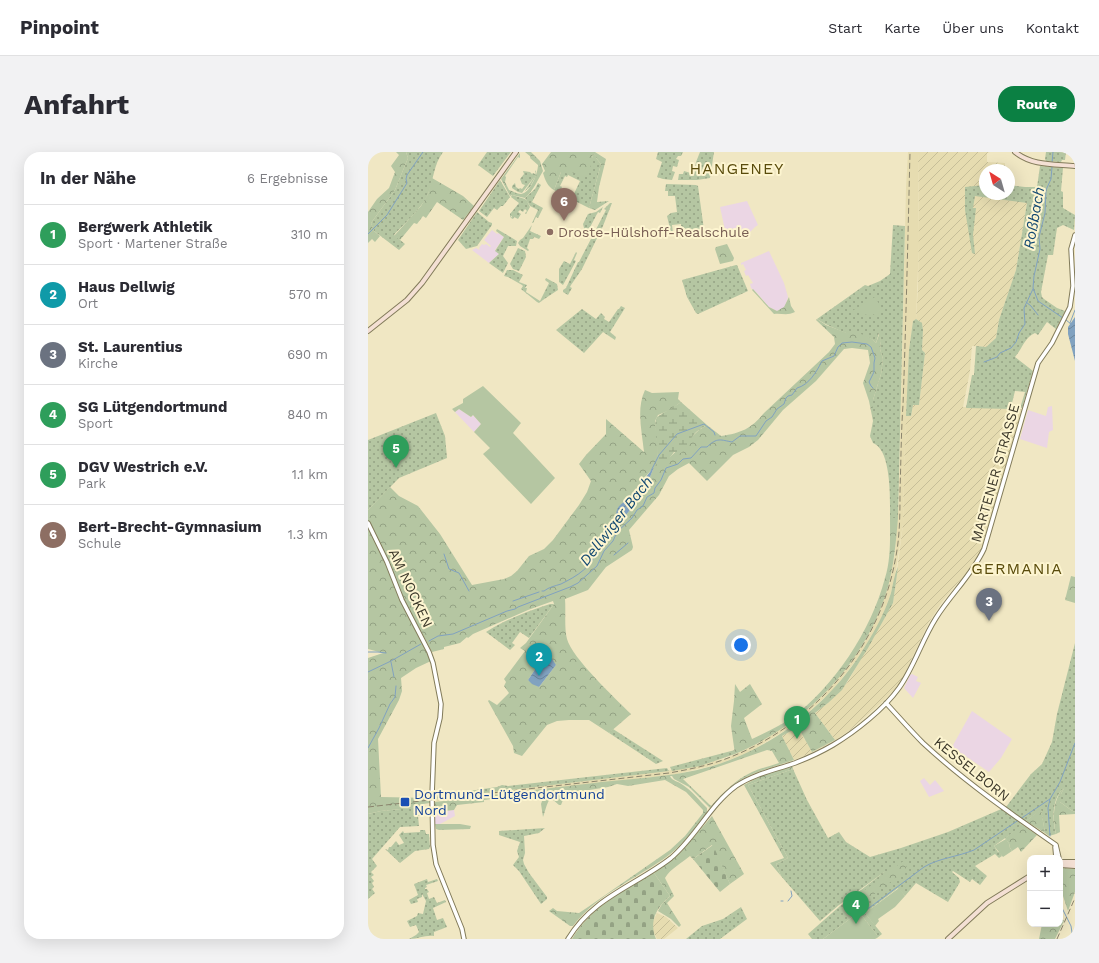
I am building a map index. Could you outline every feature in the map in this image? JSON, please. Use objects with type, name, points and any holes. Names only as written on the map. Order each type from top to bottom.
[{"type":"main road","points":[[368,331],[407,300],[422,283],[516,152]]},
{"type":"main road","points":[[1015,152],[1026,160],[1032,162],[1075,166]]},
{"type":"main road","points":[[1063,862],[1075,862]]},
{"type":"main road","points":[[1063,865],[1075,866]]},
{"type":"main road","points":[[948,939],[987,903],[1027,878]]},
{"type":"street","name":"MARTENER STRASSE","points":[[568,939],[581,921],[598,905],[666,862],[678,851],[720,802],[736,786],[753,777],[796,763],[830,747],[858,728],[886,703],[900,687],[935,619],[971,572],[984,550],[1038,363],[1052,344],[1070,307],[1072,295],[1071,251],[1075,235]]},
{"type":"street","name":"AM NOCKEN","points":[[368,523],[387,562],[402,600],[434,663],[441,704],[440,718],[434,743],[432,796],[433,845],[436,864],[462,929],[464,939]]},
{"type":"street","name":"KESSELBORN","points":[[886,703],[927,747],[984,794],[1057,847],[1058,855]]},
{"type":"street","points":[[1052,843],[1056,850],[1056,855]]},
{"type":"shaded area","points":[[908,152],[918,152],[919,243],[916,319],[913,321],[909,350],[903,524],[891,593],[876,629],[861,654],[833,690],[794,725],[749,752],[719,764],[672,775],[435,802],[434,799],[688,768],[727,758],[759,743],[794,720],[824,693],[849,665],[867,637],[888,588],[895,554],[899,501]]},
{"type":"shaded area","points":[[918,152],[990,152],[987,153],[987,162],[1005,164],[979,164],[979,200],[1008,200],[1027,203],[1016,270],[999,320],[996,338],[986,347],[972,346],[970,371],[963,407],[1023,409],[983,547],[969,569],[942,602],[929,622],[901,681],[880,704],[850,730],[834,741],[815,751],[794,760],[782,736],[798,727],[812,752],[835,740],[815,713],[828,703],[847,683],[893,603],[903,524],[906,416],[911,416],[913,405],[919,405],[925,353],[922,350],[922,323],[916,319],[919,217]]},
{"type":"shaded area","points":[[747,201],[758,225],[746,236],[744,231],[731,236],[731,229],[725,230],[720,207]]},
{"type":"shaded area","points":[[492,230],[504,237],[495,250],[499,254],[489,263],[472,250],[476,248],[480,250],[479,248],[482,244],[491,246],[484,240]]},
{"type":"shaded area","points":[[769,251],[784,283],[788,297],[785,307],[777,311],[769,307],[751,288],[750,284],[753,283],[748,275],[746,276],[744,271],[746,270],[743,264],[741,265],[741,263]]},
{"type":"shaded area","points":[[1052,406],[1053,430],[1049,432],[1047,448],[1020,439],[1028,410],[1046,416],[1048,407]]},
{"type":"shaded area","points":[[459,409],[471,417],[473,415],[481,424],[474,432],[455,412]]},
{"type":"shaded area","points":[[912,674],[918,677],[916,681],[921,683],[913,698],[904,688],[910,675]]},
{"type":"shaded area","points":[[972,711],[1012,739],[1001,758],[989,772],[952,747]]},
{"type":"shaded area","points":[[924,778],[930,785],[935,780],[944,791],[929,797],[920,781]]},
{"type":"shaded area","points":[[454,810],[455,816],[440,824],[435,824],[435,812]]},
{"type":"shaded area","points":[[657,913],[666,917],[678,928],[664,939],[657,939],[653,931],[653,921]]},
{"type":"green space","points":[[396,152],[406,152],[408,158],[395,190],[371,223],[374,231],[380,236],[375,242],[372,239],[368,243],[368,212],[377,199],[389,188],[395,172],[391,166],[399,155]]},
{"type":"green space","points":[[406,152],[443,152],[435,167],[426,199],[418,210],[394,235],[405,244],[399,250],[374,231],[371,223],[395,190],[408,158]]},
{"type":"green space","points":[[487,152],[511,152],[493,176],[478,165]]},
{"type":"green space","points":[[525,152],[531,152],[540,161],[543,171],[533,189],[525,198],[512,195],[510,196],[501,179],[520,153],[520,158],[518,157],[505,176],[505,182],[509,190],[520,194],[525,193],[531,186],[537,172],[538,165]]},
{"type":"green space","points":[[551,152],[595,152],[606,159],[597,202],[609,201],[595,210],[589,208],[601,164],[593,154],[593,159],[588,174],[585,176],[570,172],[569,174],[561,172],[554,190],[552,189],[548,185],[543,173],[545,171],[542,164]]},
{"type":"green space","points":[[658,152],[683,152],[681,156],[678,156],[676,159],[679,160],[677,167],[673,166],[672,171],[675,172],[672,180],[657,177],[662,162],[656,159]]},
{"type":"green space","points":[[700,152],[714,152],[710,178],[678,180],[679,174],[683,174],[684,171],[694,174],[696,162]]},
{"type":"green space","points":[[1046,152],[1066,152],[1065,160],[1062,160],[1061,162],[1046,161]]},
{"type":"green space","points":[[593,154],[601,164],[589,208],[573,200],[574,199],[572,198],[580,181],[568,175],[567,177],[565,176],[560,186],[562,187],[559,193],[554,190],[561,172],[570,172],[592,158]]},
{"type":"green space","points":[[1040,166],[1063,168],[1061,191],[1063,192],[1063,208],[1075,215],[1074,230],[1063,225],[1057,228],[1053,255],[1048,255],[1041,292],[1044,299],[1057,308],[1065,311],[1056,329],[1047,322],[1038,335],[1035,333],[1026,340],[1015,357],[1033,371],[1022,408],[1019,408],[1019,406],[1021,405],[1025,392],[1015,391],[1012,409],[966,408],[972,375],[974,375],[976,346],[986,347],[996,338],[999,320],[1016,270],[1027,203],[1005,200],[1015,200],[1015,186],[1037,187]]},
{"type":"green space","points":[[523,171],[530,172],[532,174],[536,173],[536,175],[537,174],[530,187],[525,191],[535,176],[522,193],[512,188],[515,183],[516,187],[519,189],[522,189],[525,185],[522,184],[520,179],[524,174]]},
{"type":"green space","points":[[432,178],[463,196],[474,206],[463,220],[437,202],[426,218],[423,216],[417,224],[414,223],[400,240],[394,236],[421,206],[428,194]]},
{"type":"green space","points":[[500,180],[510,197],[503,206],[497,210],[494,208],[487,217],[479,211]]},
{"type":"green space","points":[[538,183],[541,185],[532,202],[543,208],[538,218],[536,217],[533,223],[538,210],[530,206],[525,198],[535,189]]},
{"type":"green space","points":[[666,184],[698,186],[704,230],[691,232],[681,226],[681,224],[672,225],[673,233],[671,233],[667,216],[671,213],[677,212],[675,196],[668,196],[668,191],[665,191]]},
{"type":"green space","points":[[979,186],[979,197],[975,196],[973,208],[976,208],[973,235],[975,254],[972,253],[965,210],[965,187]]},
{"type":"green space","points":[[512,195],[527,201],[530,207],[526,214],[525,213],[527,211],[525,209],[523,212],[520,210],[518,212],[521,214],[518,219],[514,217],[513,219],[511,218],[512,216],[510,218],[510,214],[519,203],[511,197]]},
{"type":"green space","points":[[612,203],[603,226],[582,269],[571,285],[570,287],[572,288],[568,295],[563,292],[563,290],[566,288],[606,210],[604,209]]},
{"type":"green space","points":[[603,207],[600,213],[598,212],[587,233],[583,230],[583,224],[588,214],[596,212]]},
{"type":"green space","points":[[477,212],[492,223],[492,225],[477,246],[466,249],[458,240]]},
{"type":"green space","points":[[532,225],[530,231],[541,236],[539,239],[534,237],[533,239],[530,239],[527,248],[529,250],[528,251],[518,243]]},
{"type":"green space","points":[[893,225],[905,226],[898,518],[890,518],[890,489],[887,465],[884,455],[873,443],[870,436],[873,421],[873,400],[881,374],[883,359],[880,349],[881,341],[879,333],[876,343],[869,338],[846,333],[817,319],[865,285],[868,286],[880,281],[890,274]]},
{"type":"green space","points":[[497,229],[517,241],[516,246],[508,246],[503,256],[508,263],[503,273],[489,263],[499,254],[495,251],[504,237],[496,231]]},
{"type":"green space","points":[[727,244],[734,258],[733,261],[720,264],[715,249],[716,247]]},
{"type":"green space","points":[[518,248],[525,251],[526,257],[519,271],[513,269],[510,264]]},
{"type":"green space","points":[[576,252],[577,253],[574,260],[576,261],[563,285],[559,282],[559,269],[564,261],[570,264]]},
{"type":"green space","points":[[737,265],[748,291],[698,314],[696,313],[687,297],[682,280]]},
{"type":"green space","points":[[507,270],[513,270],[523,275],[519,282],[527,285],[525,288],[527,288],[526,292],[540,301],[549,283],[545,280],[546,278],[557,284],[558,290],[539,303],[521,289],[523,286],[522,285],[504,276]]},
{"type":"green space","points":[[753,289],[769,307],[777,311],[784,307],[789,297],[791,306],[795,312],[787,314],[774,314],[752,290]]},
{"type":"green space","points":[[875,297],[882,309],[876,316],[873,314],[871,316],[852,311]]},
{"type":"green space","points":[[621,306],[625,308],[610,332],[616,337],[615,340],[603,332],[584,353],[556,330],[582,309],[596,319],[601,313],[605,317],[604,319],[609,322]]},
{"type":"green space","points":[[817,319],[826,325],[847,333],[849,331],[863,335],[876,343],[880,332],[880,349],[883,359],[881,374],[873,400],[873,421],[869,401],[863,383],[870,363],[868,350],[852,348],[844,349],[816,381],[783,410],[758,440],[749,447],[733,455],[707,481],[689,463],[669,476],[659,495],[629,530],[633,547],[632,550],[606,567],[588,590],[565,599],[566,635],[571,647],[585,667],[631,714],[609,733],[589,720],[557,721],[547,725],[522,756],[514,753],[513,746],[488,701],[489,700],[497,705],[509,693],[504,686],[506,682],[504,679],[525,651],[520,648],[526,643],[554,604],[553,601],[528,610],[473,634],[460,643],[432,652],[416,622],[413,623],[431,661],[416,668],[401,678],[402,691],[399,700],[378,739],[381,797],[430,798],[430,803],[423,804],[421,807],[381,811],[368,814],[368,658],[383,653],[368,649],[368,510],[390,487],[399,496],[418,506],[440,534],[472,585],[504,579],[517,571],[529,556],[544,549],[553,540],[579,505],[587,492],[591,481],[579,464],[606,434],[606,419],[644,452],[640,413],[642,397],[645,390],[652,393],[679,392],[678,399],[681,402],[670,410],[658,415],[655,421],[658,451],[657,463],[670,457],[699,430],[707,425],[721,436],[740,432],[755,423],[829,352],[835,344],[834,337],[816,320]],"holes":[[[654,467],[644,492],[626,515],[620,519],[616,518],[624,501],[631,497]],[[534,646],[556,665],[539,687],[528,680],[540,662],[529,653]]]},
{"type":"green space","points":[[916,319],[922,323],[922,350],[925,353],[919,405],[913,405],[911,416],[906,416],[909,350],[913,321]]},
{"type":"green space","points":[[483,386],[521,423],[513,433],[555,478],[531,504],[483,454],[490,448],[474,432],[481,424],[473,415],[471,417],[459,409],[455,412],[452,409],[463,403],[463,399]]},
{"type":"green space","points":[[681,402],[707,425],[694,435],[681,453],[674,452],[663,467],[655,467],[657,455],[655,421],[657,417]]},
{"type":"green space","points":[[436,413],[445,436],[447,458],[399,478],[368,510],[368,440]]},
{"type":"green space","points":[[890,518],[898,518],[892,570],[888,587],[878,615],[865,641],[849,665],[830,688],[809,708],[786,726],[735,754],[731,726],[735,684],[740,692],[750,684],[762,704],[744,718],[752,739],[790,719],[806,706],[836,674],[849,656],[870,618],[879,598],[885,578],[889,556]]},
{"type":"green space","points":[[898,567],[893,603],[868,648],[842,690],[815,713],[835,740],[812,752],[798,727],[782,736],[794,760],[762,770],[740,780],[710,808],[689,787],[670,776],[672,779],[686,787],[707,808],[707,812],[680,846],[657,864],[606,895],[583,914],[573,926],[570,926],[549,911],[553,908],[557,911],[579,913],[670,850],[685,836],[703,813],[703,810],[686,792],[665,780],[628,786],[617,784],[608,787],[568,792],[565,795],[561,805],[550,799],[543,817],[541,804],[545,792],[484,800],[484,802],[457,805],[454,810],[435,812],[435,802],[688,772],[719,764],[761,746],[781,734],[817,705],[848,671],[861,653],[882,617],[891,593]],"holes":[[[767,750],[772,751],[779,763],[746,775],[730,787],[711,806],[683,779]]]},
{"type":"green space","points":[[1071,576],[1075,577],[1075,603],[1065,600]]},
{"type":"green space","points":[[550,604],[554,604],[529,638],[520,632],[512,643],[515,645],[510,650],[486,632],[516,616]]},
{"type":"green space","points":[[1075,643],[1075,812],[1060,802],[1060,796],[1064,788],[1057,797],[1055,803],[1054,822],[1056,834],[1049,836],[1045,833],[1041,810],[1026,821],[1020,823],[1021,824],[1018,829],[994,846],[1002,856],[999,858],[995,854],[975,866],[987,876],[980,885],[972,879],[970,882],[953,871],[952,872],[959,878],[960,882],[948,902],[916,883],[905,896],[898,888],[865,913],[882,934],[877,938],[877,935],[859,912],[823,939],[812,939],[808,934],[840,906],[887,870],[839,905],[820,921],[781,876],[776,864],[788,858],[748,785],[793,769],[807,800],[828,838],[839,832],[846,842],[870,857],[948,832],[1006,807],[1031,774],[1042,764],[1052,742],[1057,714]]},
{"type":"green space","points":[[613,729],[663,761],[656,764],[609,733]]},
{"type":"green space","points":[[735,750],[735,754],[700,766],[672,771],[670,767]]},
{"type":"green space","points":[[792,766],[793,769],[748,785],[788,858],[776,864],[781,876],[770,863],[784,858],[744,785],[763,775]]},
{"type":"green space","points":[[667,768],[669,771],[434,799],[434,796],[502,785],[508,786]]},
{"type":"green space","points":[[1065,786],[1060,796],[1060,802],[1075,812],[1075,814],[1059,815],[1060,832],[1056,834],[1054,808],[1058,796]]},
{"type":"green space","points":[[421,807],[421,816],[418,816],[419,826],[400,827],[372,859],[377,866],[371,872],[374,875],[371,877],[374,881],[372,883],[374,887],[372,889],[375,893],[368,899],[368,814],[381,811]]},
{"type":"green space","points":[[1041,809],[1045,833],[1026,821]]},
{"type":"green space","points":[[712,816],[744,874],[730,884],[712,845],[693,859],[690,856],[673,869],[665,878],[674,896],[667,903],[681,925],[679,927],[671,919],[658,911],[662,904],[670,896],[654,873],[680,853]]},
{"type":"green space","points":[[435,824],[460,824],[471,826],[470,829],[439,830],[436,829]]},
{"type":"green space","points":[[1021,824],[1037,835],[1021,852],[1018,847],[1012,851],[1005,838]]},
{"type":"green space","points":[[545,828],[539,833],[524,836],[524,864],[547,897],[547,899],[541,904],[519,871],[513,865],[519,857],[517,851],[520,842],[499,835],[499,831]]},
{"type":"green space","points":[[420,830],[425,830],[426,834],[429,834],[429,849],[415,851],[400,863],[385,849],[388,850],[389,847],[391,847],[396,841],[399,845],[404,843],[399,835],[403,831],[404,833],[420,832]]},
{"type":"green space","points":[[1006,839],[1012,851],[1003,857],[994,846]]},
{"type":"green space","points":[[713,845],[730,884],[720,892],[693,859]]},
{"type":"green space","points":[[908,859],[904,872],[862,903],[857,896]]},
{"type":"green space","points":[[1063,868],[1075,869],[1075,892],[1068,911],[1063,896]]},
{"type":"green space","points":[[654,873],[670,896],[661,905],[655,915],[653,926],[656,939],[572,939],[579,928],[598,909],[608,901]]},
{"type":"green space","points":[[427,879],[428,882],[437,879],[438,881],[426,885],[427,887],[425,889],[429,892],[427,893],[429,899],[434,897],[437,903],[445,900],[446,902],[433,908],[437,920],[443,918],[447,927],[434,932],[434,936],[409,939],[419,932],[416,925],[410,927],[407,921],[417,916],[418,913],[423,914],[426,901],[422,894],[422,897],[417,899],[418,902],[411,904],[409,900],[418,895],[414,884]]},
{"type":"green space","points":[[899,888],[905,896],[895,907],[878,919],[879,921],[875,926],[865,913]]},
{"type":"green space","points":[[741,907],[747,919],[720,939],[686,939],[702,926],[723,919]]},
{"type":"green space","points":[[859,912],[877,935],[877,938],[823,939]]},
{"type":"green space","points":[[1041,927],[1061,927],[1055,939],[1039,939]]},
{"type":"water","points":[[1075,317],[1075,361],[1068,334],[1068,327]]},
{"type":"water","points":[[654,467],[644,492],[626,515],[620,519],[616,518],[617,509],[619,506],[630,498]]},
{"type":"water","points":[[534,646],[552,659],[556,665],[539,687],[532,684],[528,680],[540,662],[529,653]]},
{"type":"waterway","points":[[368,234],[387,215],[407,183],[407,175],[423,152]]},
{"type":"waterway","name":"Roßbach","points":[[1052,163],[1053,152]]},
{"type":"waterway","name":"Roßbach","points":[[1052,167],[1051,179],[1046,190],[1045,213],[1039,237],[1040,249],[1033,288],[1038,301],[1063,318]]},
{"type":"waterway","name":"Dellwiger Bach","points":[[984,362],[997,357],[1000,353],[1011,348],[1016,342],[1019,333],[1025,324],[1024,308],[1033,289]]},
{"type":"waterway","points":[[1026,302],[1038,315]]},
{"type":"waterway","points":[[1070,323],[1075,310]]},
{"type":"waterway","points":[[1066,320],[1071,324]]},
{"type":"waterway","name":"Dellwiger Bach","points":[[429,641],[438,636],[453,634],[578,583],[597,566],[604,551],[613,541],[617,532],[632,518],[637,510],[643,506],[647,497],[654,493],[655,488],[661,480],[666,468],[678,464],[683,459],[691,458],[701,447],[707,447],[716,440],[732,442],[740,436],[756,436],[766,421],[772,417],[777,409],[784,404],[786,398],[792,395],[797,388],[809,381],[822,361],[834,356],[838,347],[842,343],[852,342],[867,344],[871,347],[875,358],[874,372],[869,382],[873,388]]},
{"type":"waterway","points":[[651,471],[659,455],[677,434],[704,424],[714,432],[715,435]]},
{"type":"waterway","points":[[598,544],[602,541],[610,526]]},
{"type":"waterway","name":"Dellwiger Bach","points":[[614,555],[628,543]]},
{"type":"waterway","points":[[542,591],[561,584],[584,570],[600,546]]},
{"type":"waterway","points":[[444,554],[449,569],[459,573],[469,591]]},
{"type":"waterway","points":[[513,601],[539,592]]},
{"type":"waterway","name":"Dellwiger Bach","points":[[368,672],[421,644]]},
{"type":"waterway","points":[[368,652],[386,653]]},
{"type":"waterway","points":[[391,662],[394,677]]},
{"type":"waterway","points":[[368,748],[395,697],[396,686]]},
{"type":"waterway","points":[[1050,836],[1048,808],[1050,799],[1060,782],[1075,743]]},
{"type":"waterway","points":[[865,911],[924,867],[974,850],[1050,799]]},
{"type":"waterway","points":[[788,901],[792,896],[791,891]]},
{"type":"waterway","points":[[1063,910],[1071,926],[1073,939]]},
{"type":"railway","points":[[368,807],[669,773],[709,764],[733,756],[763,742],[791,724],[816,703],[839,679],[858,652],[874,624],[887,593],[898,544],[910,152]]},
{"type":"railway","points":[[1057,939],[1075,898]]},
{"type":"place","name":"Bert-Brecht-Gymnasium","points":[[564,221]]},
{"type":"place","name":"Droste-Hülshoff-Realschule","points":[[550,232]]},
{"type":"place","name":"DGV Westrich e.V.","points":[[396,468]]},
{"type":"place","name":"St. Laurentius","points":[[989,621]]},
{"type":"place","name":"Haus Dellwig","points":[[539,676]]},
{"type":"place","name":"Bergwerk Athletik","points":[[797,739]]},
{"type":"place","name":"Dortmund-Lütgendortmund Nord","points":[[405,802]]},
{"type":"place","name":"SG Lütgendortmund","points":[[856,924]]},
{"type":"district","name":"HANGENEY","points":[[737,168]]},
{"type":"district","name":"GERMANIA","points":[[1017,568]]}]
